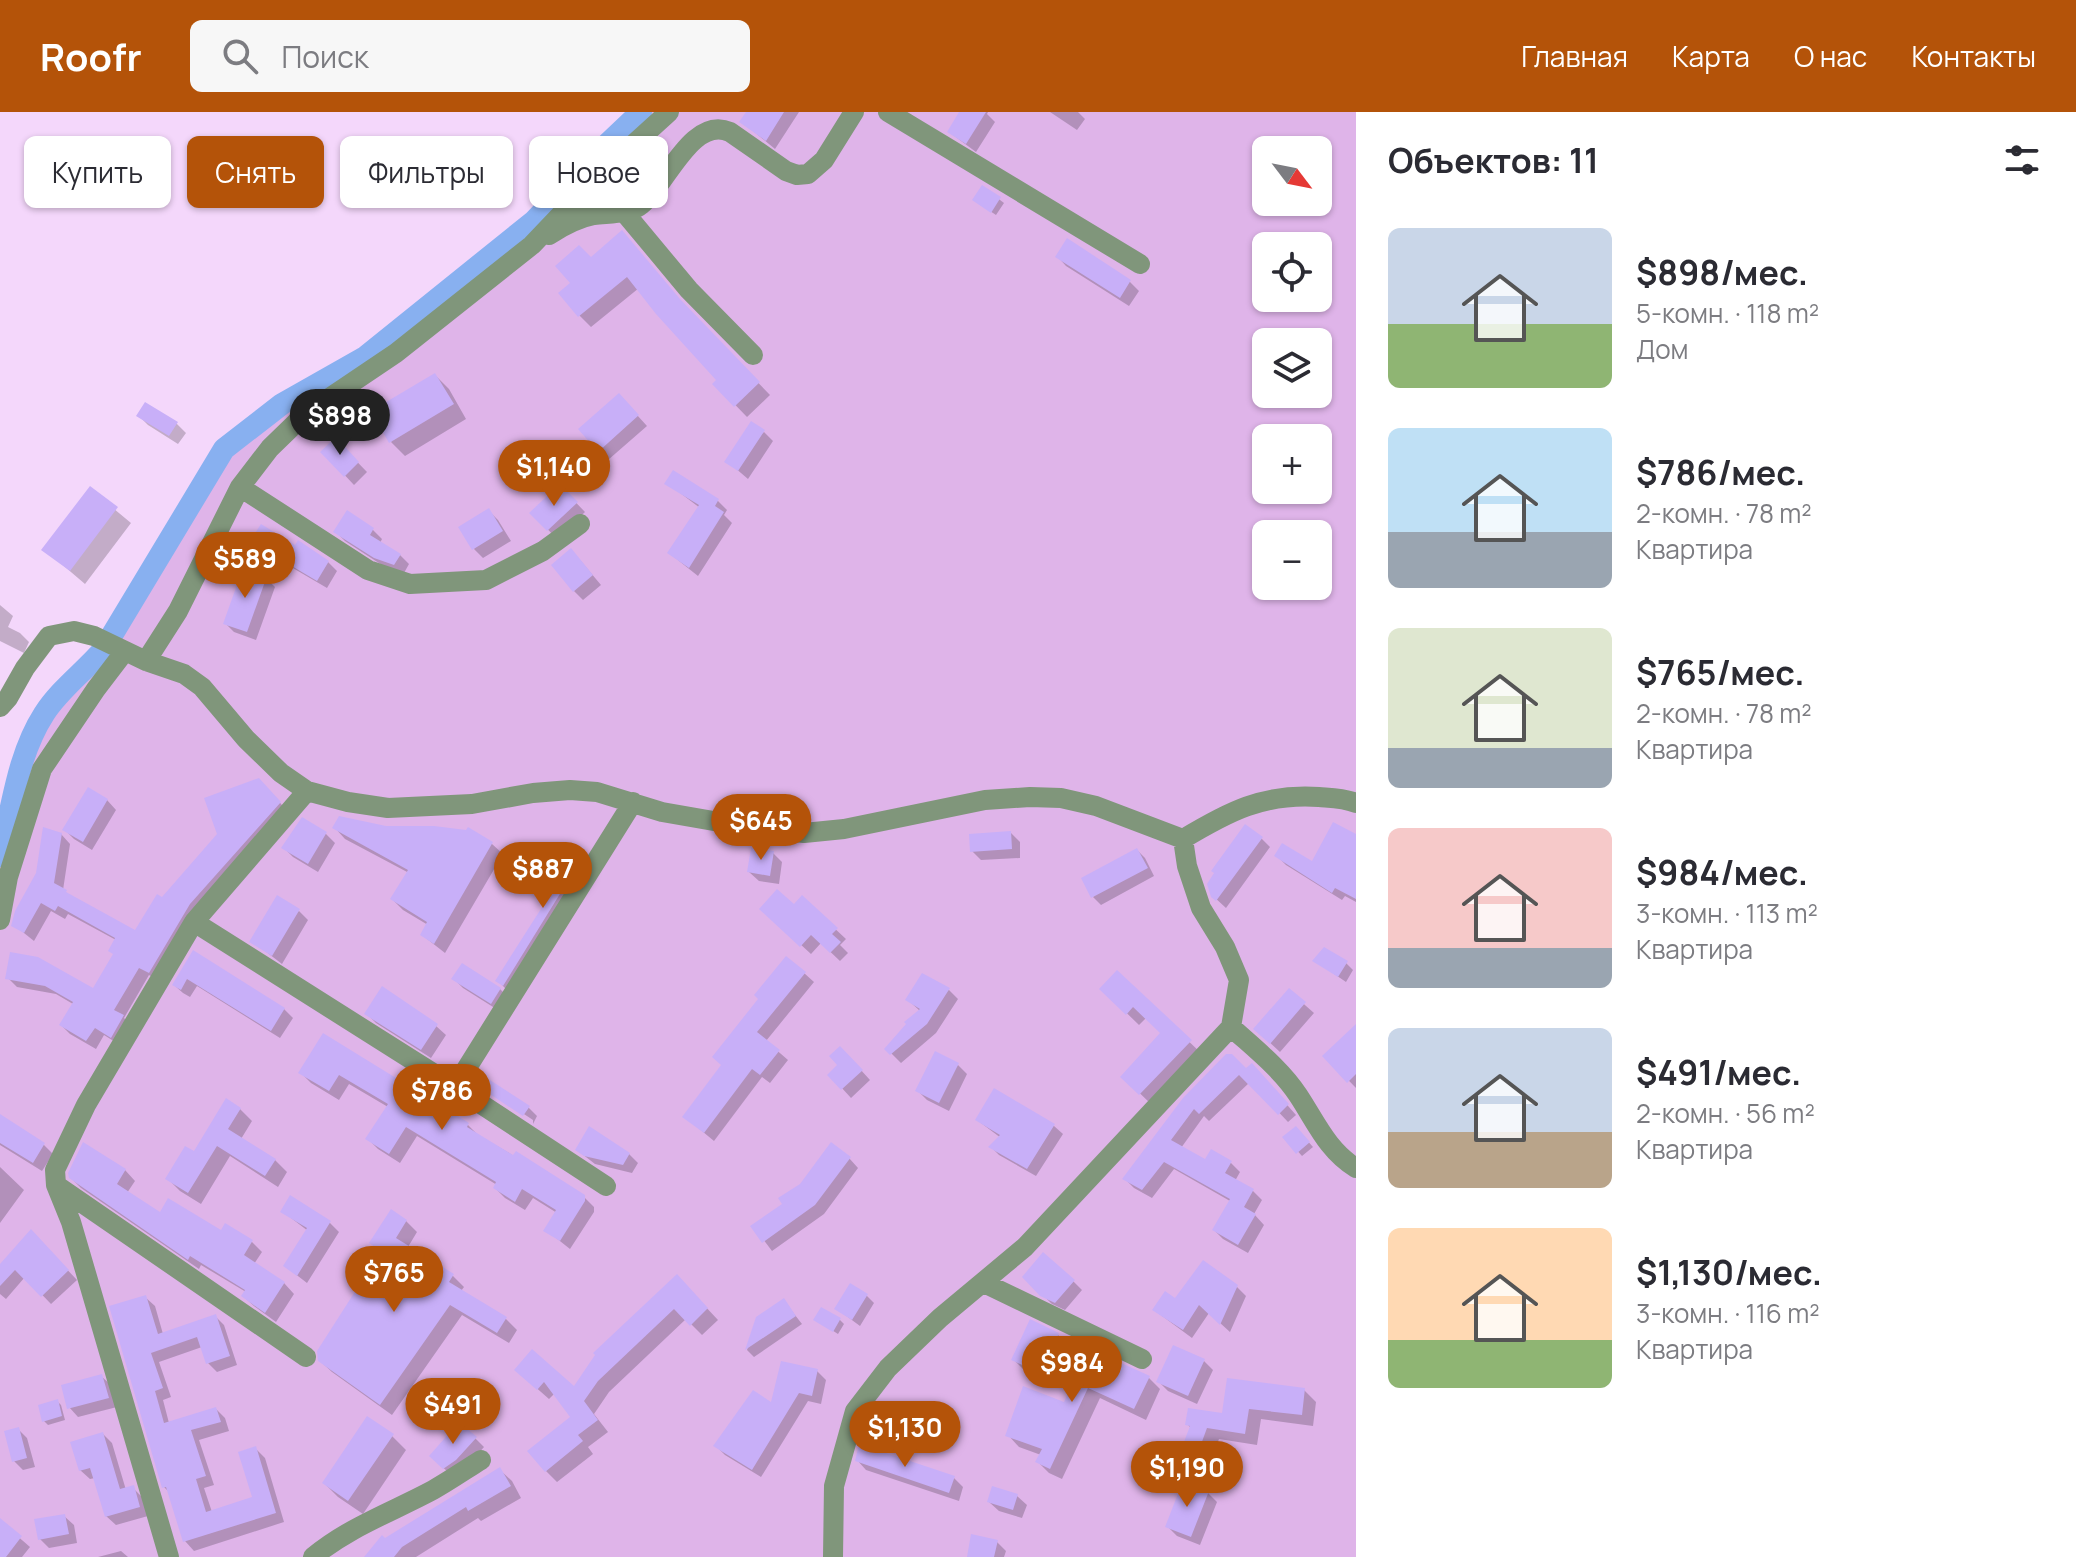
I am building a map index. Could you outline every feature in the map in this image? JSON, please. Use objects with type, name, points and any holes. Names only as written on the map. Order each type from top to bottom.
[{"type":"street","points":[[532,245],[592,182],[669,112]]},
{"type":"street","points":[[146,661],[178,611],[240,487],[270,448],[304,415],[396,353],[532,245],[565,225],[591,216],[639,207],[696,139],[709,129],[720,128],[730,132],[786,171],[797,175],[808,174],[824,160],[854,112]]},
{"type":"street","points":[[888,112],[1140,264]]},
{"type":"street","points":[[624,212],[689,290],[753,355]]},
{"type":"street","points":[[240,487],[368,570],[410,584],[486,580],[543,551],[580,524]]},
{"type":"street","points":[[0,707],[49,636],[74,631],[94,636],[146,661],[184,674],[202,687],[246,739],[281,773],[307,791],[388,808],[472,804],[570,790],[597,792],[662,812],[804,833],[844,829],[985,800],[1061,798],[1096,806],[1183,839]]},
{"type":"street","points":[[0,920],[8,877],[42,769],[119,649]]},
{"type":"street","points":[[169,1557],[71,1222],[56,1185],[55,1170],[86,1105],[194,922],[307,791]]},
{"type":"street","points":[[1183,839],[1223,815],[1259,801],[1298,796],[1347,799],[1356,803]]},
{"type":"street","points":[[455,1087],[633,802]]},
{"type":"street","points":[[833,1557],[834,1486],[855,1411],[888,1368],[940,1318],[1025,1247],[1231,1027],[1239,980],[1225,947],[1201,908],[1187,866],[1183,839]]},
{"type":"street","points":[[194,922],[606,1186]]},
{"type":"street","points":[[1231,1027],[1297,1093],[1317,1129],[1343,1159],[1356,1168]]},
{"type":"street","points":[[56,1185],[306,1357]]},
{"type":"street","points":[[984,1283],[1142,1359]]},
{"type":"street","points":[[313,1557],[375,1517],[433,1490],[481,1460]]},
{"type":"shaded area","points":[[641,112],[1356,112],[1356,1557],[0,1557],[0,819],[8,820],[31,739],[50,705],[103,650],[224,449],[282,404],[365,357],[546,208],[668,208],[668,136],[616,136]]},
{"type":"building","points":[[746,112],[784,112],[766,141],[739,122]]},
{"type":"building","points":[[959,112],[986,112],[966,144],[947,132]]},
{"type":"building","points":[[982,185],[1001,197],[991,213],[972,200]]},
{"type":"building","points":[[622,230],[680,299],[760,382],[734,407],[712,384],[716,380],[627,277],[578,317],[558,293],[570,283],[555,266],[579,245],[591,257]]},
{"type":"building","points":[[1067,238],[1131,280],[1120,298],[1055,257]]},
{"type":"building","points":[[435,373],[454,404],[389,443],[371,411]]},
{"type":"building","points":[[619,393],[639,415],[598,452],[578,429]]},
{"type":"building","points":[[145,402],[178,422],[169,436],[136,416]]},
{"type":"building","points":[[751,421],[765,430],[738,471],[724,462]]},
{"type":"building","points":[[336,437],[359,462],[344,477],[320,452]]},
{"type":"building","points":[[673,470],[719,499],[715,506],[724,512],[689,568],[667,553],[699,505],[664,484]]},
{"type":"building","points":[[560,484],[578,502],[547,531],[529,513]]},
{"type":"building","points":[[90,486],[118,507],[70,571],[41,550]]},
{"type":"building","points":[[489,508],[503,531],[472,550],[458,527]]},
{"type":"building","points":[[347,510],[374,528],[370,535],[401,554],[394,565],[374,558],[333,532]]},
{"type":"building","points":[[261,524],[295,545],[298,540],[329,561],[317,581],[250,541]]},
{"type":"building","points":[[571,548],[593,575],[573,592],[551,565]]},
{"type":"building","points":[[243,568],[267,576],[247,632],[223,624]]},
{"type":"building","points":[[259,778],[281,802],[190,904],[149,973],[139,968],[114,1010],[124,1015],[111,1038],[95,1028],[86,1041],[59,1025],[73,1002],[45,986],[5,979],[10,952],[38,957],[93,988],[113,954],[108,951],[115,938],[58,906],[55,911],[41,903],[24,933],[11,926],[15,911],[36,873],[43,827],[62,833],[54,883],[135,930],[157,894],[162,897],[217,834],[204,798]]},
{"type":"building","points":[[88,787],[108,799],[83,842],[62,830]]},
{"type":"building","points":[[339,816],[386,826],[466,830],[468,827],[493,842],[434,944],[420,935],[427,922],[390,899],[408,870],[332,828]]},
{"type":"building","points":[[302,817],[327,832],[308,864],[281,848]]},
{"type":"building","points":[[1333,822],[1356,834],[1356,899],[1335,888],[1332,893],[1274,856],[1282,843],[1312,861]]},
{"type":"building","points":[[1245,824],[1263,837],[1216,901],[1211,897],[1207,884],[1214,873],[1211,871]]},
{"type":"building","points":[[1011,831],[1012,849],[970,852],[969,834]]},
{"type":"building","points":[[572,847],[584,855],[503,986],[495,981],[553,890],[547,886]]},
{"type":"building","points":[[751,848],[774,851],[770,876],[747,872]]},
{"type":"building","points":[[1137,848],[1148,868],[1091,898],[1081,878]]},
{"type":"building","points":[[777,889],[794,904],[802,895],[838,928],[832,934],[841,942],[830,953],[811,935],[800,947],[759,909]]},
{"type":"building","points":[[277,895],[300,909],[272,956],[249,942]]},
{"type":"building","points":[[1324,947],[1348,961],[1338,977],[1312,961]]},
{"type":"building","points":[[193,950],[285,1008],[271,1031],[187,979],[181,990],[172,985]]},
{"type":"building","points":[[786,956],[806,972],[757,1032],[780,1050],[760,1075],[752,1069],[704,1133],[682,1117],[721,1065],[712,1057],[758,999],[754,995]]},
{"type":"building","points":[[462,963],[501,988],[491,1004],[451,979]]},
{"type":"building","points":[[1117,970],[1192,1040],[1139,1095],[1120,1077],[1160,1033],[1133,1007],[1126,1015],[1099,989]]},
{"type":"building","points":[[922,973],[950,988],[927,1024],[890,1055],[884,1049],[906,1024],[904,1022],[920,1009],[905,1000]]},
{"type":"building","points":[[382,986],[438,1024],[421,1050],[364,1014]]},
{"type":"building","points":[[1289,988],[1306,1002],[1270,1044],[1253,1029]]},
{"type":"building","points":[[1356,1024],[1356,1074],[1347,1083],[1322,1056]]},
{"type":"building","points":[[323,1033],[469,1123],[467,1127],[513,1155],[516,1151],[585,1195],[585,1201],[560,1241],[543,1231],[556,1210],[522,1189],[515,1202],[493,1188],[496,1182],[406,1127],[389,1154],[365,1139],[388,1104],[339,1075],[329,1091],[298,1073]]},
{"type":"building","points":[[840,1046],[863,1070],[841,1090],[827,1075],[837,1065],[829,1056]]},
{"type":"building","points":[[935,1051],[959,1063],[939,1103],[915,1091]]},
{"type":"building","points":[[1226,1054],[1232,1054],[1246,1068],[1252,1063],[1289,1104],[1278,1115],[1239,1075],[1199,1114],[1194,1109],[1171,1140],[1205,1159],[1211,1149],[1232,1161],[1225,1173],[1254,1189],[1244,1207],[1256,1214],[1238,1245],[1212,1230],[1230,1199],[1164,1162],[1142,1190],[1122,1179],[1183,1098]]},
{"type":"building","points":[[479,1073],[530,1106],[523,1116],[473,1083]]},
{"type":"building","points":[[994,1088],[1055,1124],[1027,1169],[988,1147],[1000,1135],[975,1120]]},
{"type":"building","points":[[226,1098],[241,1108],[228,1129],[276,1159],[265,1176],[217,1146],[188,1193],[165,1179],[185,1146],[194,1151]]},
{"type":"building","points":[[0,1114],[45,1143],[33,1163],[0,1143]]},
{"type":"building","points":[[589,1126],[630,1153],[623,1165],[584,1156],[575,1150]]},
{"type":"building","points":[[1296,1126],[1310,1142],[1296,1154],[1282,1137]]},
{"type":"building","points":[[83,1142],[126,1169],[117,1184],[160,1212],[168,1198],[221,1230],[225,1223],[253,1240],[244,1255],[285,1282],[265,1313],[241,1296],[245,1290],[190,1256],[188,1260],[69,1178],[68,1173]]},
{"type":"building","points":[[831,1142],[851,1157],[815,1205],[762,1243],[750,1226],[782,1204],[778,1198],[800,1184]]},
{"type":"building","points":[[290,1195],[331,1221],[297,1276],[283,1266],[307,1228],[280,1212]]},
{"type":"building","points":[[391,1209],[407,1220],[396,1238],[454,1274],[449,1282],[507,1317],[497,1333],[450,1305],[380,1405],[318,1361],[317,1351],[381,1251],[369,1243]]},
{"type":"building","points":[[31,1229],[69,1270],[41,1297],[15,1270],[0,1286],[0,1264]]},
{"type":"building","points":[[1043,1252],[1075,1280],[1055,1303],[1040,1296],[1022,1277]]},
{"type":"building","points":[[1203,1260],[1238,1285],[1220,1325],[1199,1305],[1183,1330],[1152,1310],[1165,1291],[1175,1298]]},
{"type":"building","points":[[677,1274],[708,1308],[690,1326],[674,1309],[598,1381],[584,1401],[598,1420],[578,1435],[583,1441],[545,1472],[527,1451],[570,1417],[544,1382],[537,1390],[514,1370],[532,1349],[574,1386],[595,1355],[593,1353]]},
{"type":"building","points":[[850,1283],[868,1294],[852,1320],[834,1309]]},
{"type":"building","points":[[146,1295],[158,1334],[216,1314],[230,1356],[206,1364],[197,1337],[151,1353],[163,1388],[155,1391],[164,1423],[216,1407],[221,1422],[191,1430],[206,1476],[196,1479],[206,1512],[252,1497],[238,1452],[256,1446],[276,1513],[183,1542],[166,1487],[162,1488],[109,1306]]},
{"type":"building","points":[[784,1298],[796,1316],[745,1350],[756,1317]]},
{"type":"building","points":[[821,1307],[841,1318],[833,1332],[813,1320]]},
{"type":"building","points":[[1030,1319],[1059,1333],[1041,1373],[1011,1360]]},
{"type":"building","points":[[1173,1345],[1205,1359],[1188,1396],[1156,1382]]},
{"type":"building","points":[[1088,1348],[1150,1376],[1134,1409],[1088,1388],[1050,1469],[1035,1462],[1042,1449],[1005,1436],[1023,1386],[1064,1402]]},
{"type":"building","points":[[781,1361],[818,1369],[812,1396],[799,1393],[752,1470],[713,1446],[753,1390],[771,1402]]},
{"type":"building","points":[[102,1374],[109,1398],[67,1409],[61,1385]]},
{"type":"building","points":[[1227,1378],[1305,1388],[1302,1415],[1249,1409],[1245,1434],[1207,1428],[1189,1477],[1173,1471],[1190,1426],[1185,1425],[1188,1408],[1222,1413]]},
{"type":"building","points":[[58,1399],[62,1416],[42,1422],[38,1405]]},
{"type":"building","points":[[367,1416],[394,1434],[348,1501],[322,1483]]},
{"type":"building","points":[[459,1422],[477,1437],[443,1469],[429,1456]]},
{"type":"building","points":[[19,1427],[27,1458],[12,1462],[4,1431]]},
{"type":"building","points":[[103,1432],[120,1489],[134,1485],[140,1507],[105,1517],[90,1468],[79,1471],[70,1442]]},
{"type":"building","points":[[859,1444],[955,1476],[949,1493],[855,1461]]},
{"type":"building","points":[[500,1467],[511,1486],[468,1511],[466,1507],[402,1547],[394,1557],[364,1557],[382,1535],[385,1538]]},
{"type":"building","points":[[1183,1481],[1209,1491],[1191,1537],[1165,1527]]},
{"type":"building","points":[[992,1486],[1018,1494],[1013,1510],[987,1502]]},
{"type":"building","points":[[65,1514],[69,1534],[38,1540],[34,1519]]},
{"type":"building","points":[[0,1518],[22,1536],[6,1557],[0,1557]]},
{"type":"building","points":[[971,1534],[998,1540],[994,1557],[967,1557]]},
{"type":"waterway","points":[[0,856],[16,783],[35,730],[57,697],[103,650],[224,449],[282,404],[365,357],[534,221],[641,112]]}]
